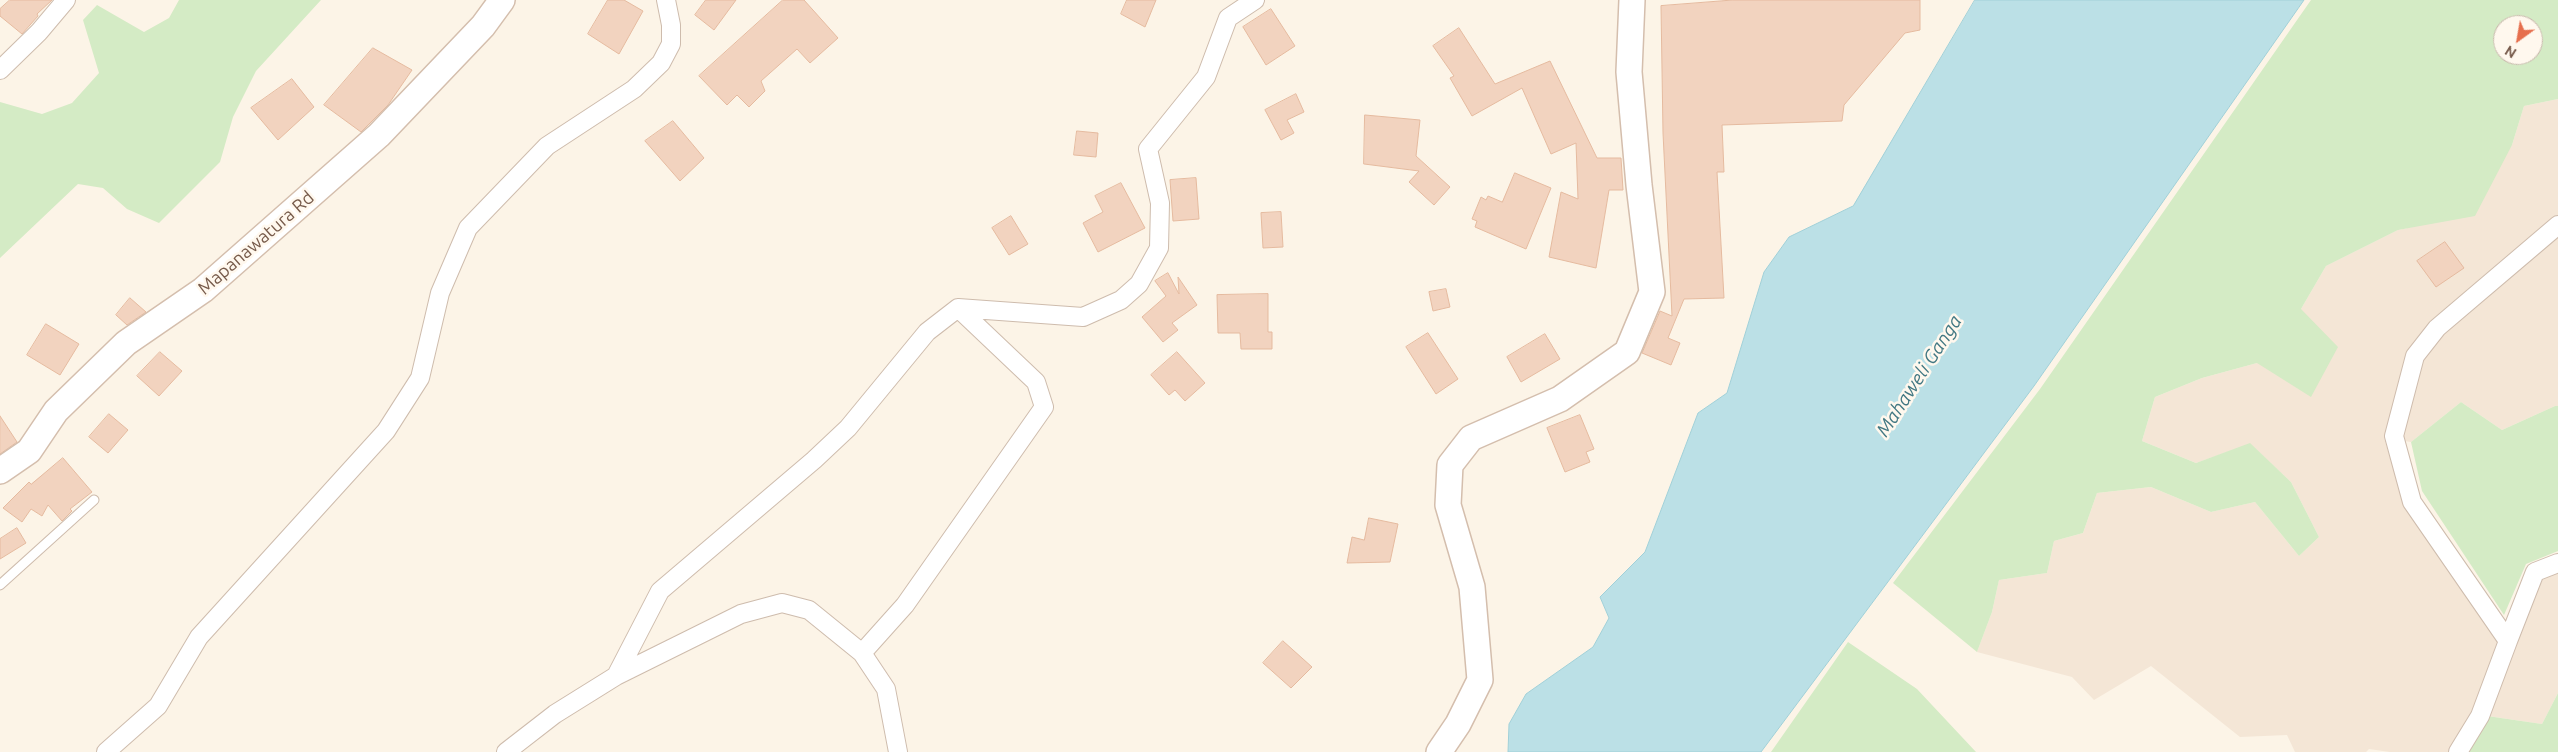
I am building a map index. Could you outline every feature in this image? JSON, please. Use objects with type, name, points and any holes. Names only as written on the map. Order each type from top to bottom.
[{"type":"street","points":[[0,70],[39,32],[66,0]]},
{"type":"street","name":"Mapanawatura Rd","points":[[0,472],[28,451],[56,411],[126,343],[203,290],[379,135],[483,26],[502,0]]},
{"type":"street","points":[[106,752],[158,706],[200,637],[386,431],[420,378],[440,293],[468,228],[547,146],[634,89],[661,63],[671,44],[671,25],[666,0]]},
{"type":"street","points":[[616,676],[660,591],[828,448],[848,428],[927,332],[958,308],[1083,316],[1121,300],[1139,284],[1159,248],[1160,203],[1148,149],[1206,77],[1228,18],[1255,0]]},
{"type":"street","points":[[1439,752],[1458,724],[1480,680],[1473,620],[1472,587],[1448,505],[1450,465],[1471,438],[1560,400],[1627,352],[1652,292],[1639,185],[1629,72],[1632,0]]},
{"type":"street","points":[[2508,641],[2412,502],[2394,436],[2415,356],[2437,328],[2558,225]]},
{"type":"street","points":[[862,653],[905,606],[1044,407],[1036,382],[958,308]]},
{"type":"street","points":[[2458,752],[2480,716],[2535,572],[2558,563]]},
{"type":"street","points":[[506,752],[556,714],[616,676],[741,614],[782,603],[809,610],[862,653],[886,689],[898,752]]},
{"type":"lane","points":[[0,585],[94,500]]},
{"type":"shaded area","points":[[2558,99],[2558,406],[2502,430],[2461,402],[2411,442],[2384,438],[2404,505],[2510,650],[2541,578],[2558,571],[2558,693],[2542,724],[2487,716],[2475,708],[2449,752],[2390,752],[2369,749],[2366,752],[2295,752],[2287,735],[2240,737],[2151,666],[2094,700],[2072,677],[1977,652],[1992,612],[1999,580],[2047,573],[2054,541],[2083,533],[2097,493],[2151,487],[2211,512],[2255,502],[2299,556],[2319,537],[2291,482],[2250,444],[2196,463],[2142,441],[2155,397],[2202,378],[2257,363],[2301,309],[2326,266],[2398,230],[2426,224],[2512,145],[2524,106]]},
{"type":"green space","points":[[179,0],[321,0],[256,71],[233,117],[220,162],[159,223],[127,209],[103,188],[78,184],[0,258],[0,102],[42,114],[72,103],[99,73],[83,20],[97,5],[144,32],[169,18]]},
{"type":"green space","points":[[2311,0],[2558,0],[2558,99],[2524,106],[2512,145],[2475,216],[2398,230],[2326,266],[2301,309],[2338,347],[2311,397],[2257,363],[2202,378],[2155,397],[2142,441],[2196,463],[2250,443],[2291,482],[2319,537],[2299,556],[2255,502],[2211,512],[2151,487],[2097,493],[2083,533],[2054,541],[2047,573],[1999,580],[1992,612],[1977,652],[1893,583],[2040,389]]},
{"type":"green space","points":[[2461,402],[2502,430],[2558,406],[2558,551],[2526,564],[2504,615],[2422,491],[2411,442]]},
{"type":"green space","points":[[1848,642],[1917,689],[1976,752],[1771,752]]},
{"type":"green space","points":[[2558,693],[2558,752],[2466,752],[2487,716],[2542,724]]},
{"type":"water","name":"Mahaweli Ganga","points":[[1975,0],[2304,0],[2034,386],[1761,752],[1508,752],[1509,724],[1526,694],[1593,647],[1609,618],[1600,597],[1645,552],[1698,413],[1727,393],[1764,272],[1789,237],[1853,206]]},
{"type":"building","points":[[10,0],[52,0],[37,14],[38,16],[22,34],[0,16],[0,9]]},
{"type":"building","points":[[608,0],[624,0],[643,11],[619,54],[588,34]]},
{"type":"building","points":[[706,0],[736,0],[714,30],[695,15]]},
{"type":"building","points":[[783,0],[804,0],[838,38],[810,63],[797,49],[761,81],[765,91],[749,107],[737,95],[727,105],[699,76]]},
{"type":"building","points":[[1127,0],[1156,0],[1145,27],[1121,14]]},
{"type":"building","points":[[1733,0],[1920,0],[1920,30],[1905,33],[1844,105],[1842,121],[1722,125],[1724,172],[1717,172],[1724,298],[1684,299],[1668,338],[1680,343],[1671,365],[1642,353],[1660,311],[1672,316],[1663,133],[1661,6]]},
{"type":"building","points":[[1271,9],[1295,46],[1266,65],[1243,27]]},
{"type":"building","points":[[1459,28],[1495,84],[1550,61],[1597,158],[1621,158],[1623,190],[1609,190],[1596,268],[1549,257],[1561,192],[1578,199],[1576,143],[1551,154],[1522,88],[1472,116],[1450,78],[1454,76],[1433,46]]},
{"type":"building","points":[[373,48],[412,70],[388,105],[361,132],[324,105]]},
{"type":"building","points":[[292,79],[314,107],[278,140],[251,108]]},
{"type":"building","points":[[1296,94],[1304,112],[1287,120],[1294,133],[1281,140],[1265,110]]},
{"type":"building","points":[[1365,115],[1420,120],[1416,156],[1450,187],[1434,205],[1409,182],[1419,171],[1364,164]]},
{"type":"building","points":[[673,121],[704,158],[680,181],[645,141]]},
{"type":"building","points":[[1077,131],[1098,133],[1096,157],[1074,155]]},
{"type":"building","points":[[1515,173],[1551,188],[1526,249],[1475,227],[1477,221],[1472,219],[1481,197],[1486,200],[1488,196],[1502,202]]},
{"type":"building","points":[[1196,178],[1199,219],[1173,221],[1170,180]]},
{"type":"building","points":[[1121,183],[1145,228],[1098,252],[1083,223],[1103,212],[1095,196]]},
{"type":"building","points":[[1281,212],[1283,247],[1263,248],[1261,213]]},
{"type":"building","points":[[1011,216],[1028,244],[1009,255],[992,228]]},
{"type":"building","points":[[2445,242],[2464,268],[2436,287],[2417,261]]},
{"type":"building","points":[[1168,273],[1179,294],[1178,277],[1197,305],[1172,323],[1178,330],[1163,342],[1142,317],[1166,296],[1155,281]]},
{"type":"building","points":[[1446,289],[1450,307],[1433,311],[1429,292]]},
{"type":"building","points":[[1268,294],[1268,332],[1272,332],[1272,349],[1241,349],[1240,333],[1218,333],[1217,295]]},
{"type":"building","points":[[130,298],[146,312],[127,325],[116,315]]},
{"type":"building","points":[[46,324],[79,344],[60,375],[27,355]]},
{"type":"building","points":[[1428,333],[1458,379],[1436,394],[1406,347]]},
{"type":"building","points":[[1545,334],[1560,359],[1521,382],[1507,357]]},
{"type":"building","points":[[160,352],[182,371],[159,396],[137,376]]},
{"type":"building","points":[[1177,352],[1205,383],[1185,401],[1175,390],[1169,395],[1151,375]]},
{"type":"building","points":[[109,414],[128,430],[108,453],[89,437]]},
{"type":"building","points":[[1580,415],[1594,449],[1586,452],[1590,462],[1565,472],[1547,428]]},
{"type":"building","points":[[0,416],[17,442],[0,454]]},
{"type":"building","points":[[63,458],[92,492],[70,509],[72,511],[62,521],[48,505],[42,516],[31,509],[22,522],[3,508],[29,482],[31,484]]},
{"type":"building","points":[[1369,518],[1398,524],[1390,562],[1347,563],[1352,537],[1364,540]]},
{"type":"building","points":[[17,528],[26,543],[0,559],[0,539]]},
{"type":"building","points":[[1283,641],[1312,667],[1291,688],[1263,663]]}]
